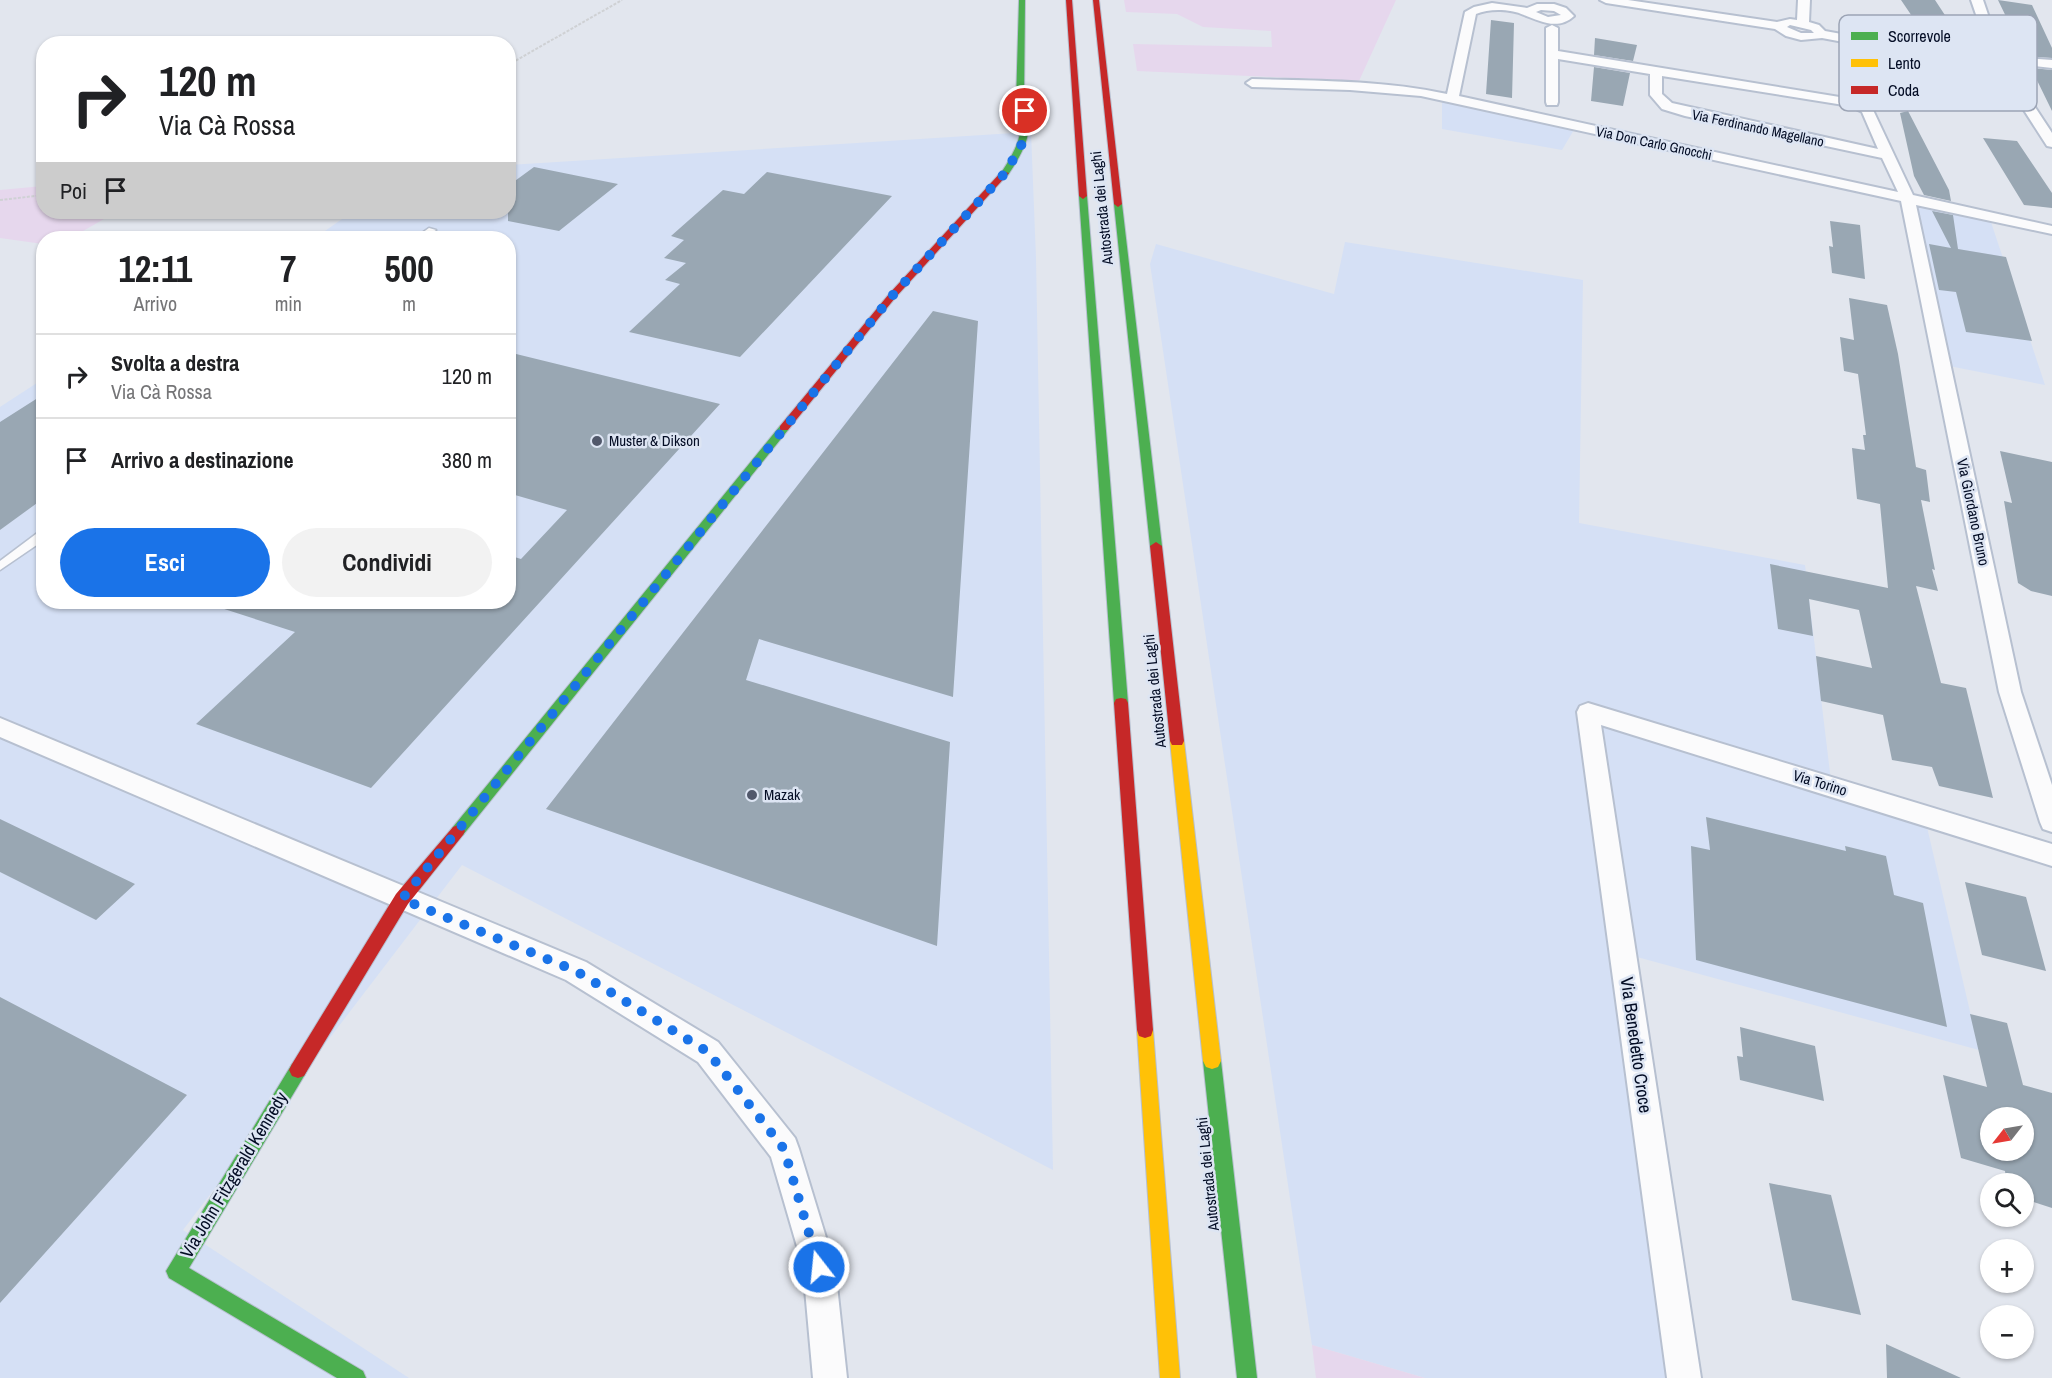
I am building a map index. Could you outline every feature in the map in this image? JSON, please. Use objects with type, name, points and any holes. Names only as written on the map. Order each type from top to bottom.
[{"type":"main road","points":[[402,899],[892,296],[1006,172],[1023,142],[1028,127],[1025,111],[1020,102],[1022,0]]},
{"type":"main road","name":"Autostrada dei Laghi","points":[[1069,0],[1170,1378]]},
{"type":"main road","name":"Autostrada dei Laghi","points":[[1096,0],[1247,1378]]},
{"type":"main road","name":"Via John Fitzgerald Kennedy","points":[[356,1378],[176,1271],[402,899]]},
{"type":"street","points":[[1606,0],[1780,26],[1785,23],[1803,23],[1819,29],[1821,34]]},
{"type":"street","points":[[1803,23],[1804,0]]},
{"type":"street","points":[[1977,0],[1982,15]]},
{"type":"street","points":[[1452,99],[1472,12],[1480,7],[1490,7],[1529,12],[1537,7],[1558,4]]},
{"type":"street","points":[[1780,26],[1784,31],[1795,35],[1814,37],[1821,34],[1839,37]]},
{"type":"street","points":[[1552,28],[1552,102]]},
{"type":"street","points":[[1552,54],[1839,101]]},
{"type":"street","points":[[2037,63],[2052,64]]},
{"type":"street","name":"Via Ferdinando Magellano","points":[[1656,71],[1656,95],[1667,106],[1685,112],[1887,155]]},
{"type":"street","name":"Via Don Carlo Gnocchi","points":[[1252,83],[1350,86],[1421,92],[2052,230]]},
{"type":"street","points":[[1867,111],[1908,199]]},
{"type":"street","points":[[2031,111],[2052,143]]},
{"type":"street","name":"Via Giordano Bruno","points":[[1908,199],[2010,692],[2052,822]]},
{"type":"street","name":"Via Torino","points":[[1588,712],[2052,855]]},
{"type":"street","name":"Via Benedetto Croce","points":[[1588,712],[1684,1378]]},
{"type":"street","points":[[0,727],[576,971],[708,1052],[784,1149],[819,1267],[830,1378]]},
{"type":"lane","points":[[0,566],[36,540]]},
{"type":"path","points":[[516,60],[622,0]]},
{"type":"path","points":[[0,200],[36,196]]},
{"type":"shaded area","points":[[1124,0],[1396,0],[1359,81],[1137,71],[1133,44],[1272,47],[1271,31],[1203,27],[1177,14],[1126,12]]},
{"type":"shaded area","points":[[1442,97],[1575,128],[1562,150],[1442,129]]},
{"type":"shaded area","points":[[1031,132],[1036,258],[1053,1170],[462,865],[183,1230],[409,1378],[0,1378],[0,407],[36,384],[36,609],[516,609],[516,231],[325,231],[342,219],[516,219],[516,165]]},
{"type":"shaded area","points":[[36,187],[36,219],[104,219],[83,231],[36,231],[36,243],[0,238],[0,190]]},
{"type":"shaded area","points":[[1903,200],[1990,219],[2045,385],[1934,363]]},
{"type":"shaded area","points":[[1345,242],[1583,280],[1579,523],[1805,565],[1831,781],[1923,810],[1979,1050],[1615,951],[1674,1378],[1425,1378],[1312,1345],[1150,264],[1156,244],[1334,294]]},
{"type":"shaded area","points":[[1312,1345],[1425,1378],[1316,1378]]},
{"type":"building","points":[[1901,0],[1935,0],[1945,15],[1911,15]]},
{"type":"building","points":[[1998,0],[2032,5],[2037,15],[2005,15]]},
{"type":"building","points":[[2037,16],[2052,48],[2052,58],[2037,57]]},
{"type":"building","points":[[1491,20],[1514,23],[1512,98],[1486,94]]},
{"type":"building","points":[[1595,38],[1637,45],[1633,61],[1594,55]]},
{"type":"building","points":[[1594,67],[1630,73],[1623,106],[1591,101]]},
{"type":"building","points":[[2037,69],[2052,70],[2052,111],[2037,80]]},
{"type":"building","points":[[1908,111],[1949,190],[1951,201],[1924,195],[1914,176],[1900,113]]},
{"type":"building","points":[[1983,138],[2017,141],[2052,193],[2052,208],[2024,205]]},
{"type":"building","points":[[534,167],[618,184],[559,231],[508,221],[508,219],[516,219],[516,180]]},
{"type":"building","points":[[767,172],[892,196],[740,357],[629,332],[680,284],[665,280],[686,263],[664,258],[684,240],[671,236],[723,190],[744,194]]},
{"type":"building","points":[[1932,211],[1953,215],[1958,249],[2006,257],[2032,341],[1966,332],[1956,292],[1939,290],[1929,244],[1951,248]]},
{"type":"building","points":[[1830,221],[1860,225],[1865,279],[1832,273],[1829,246],[1833,247]]},
{"type":"building","points":[[1849,298],[1887,305],[1898,354],[1916,467],[1926,470],[1930,502],[1921,500],[1935,570],[1932,569],[1938,591],[1916,586],[1941,683],[1966,688],[1993,798],[1939,786],[1932,767],[1892,760],[1883,715],[1821,701],[1816,656],[1872,668],[1859,610],[1809,599],[1813,636],[1778,629],[1770,564],[1888,588],[1880,504],[1857,499],[1852,448],[1865,450],[1863,435],[1866,435],[1858,374],[1844,371],[1840,337],[1854,340]]},
{"type":"building","points":[[933,311],[978,321],[953,697],[759,639],[746,680],[950,742],[937,946],[546,809]]},
{"type":"building","points":[[516,354],[720,404],[371,788],[196,724],[295,632],[224,609],[516,609],[516,557],[521,559],[567,510],[516,495]]},
{"type":"building","points":[[36,399],[36,504],[0,530],[0,422]]},
{"type":"building","points":[[2000,451],[2052,462],[2052,596],[2031,591],[2018,583],[2004,501],[2012,503]]},
{"type":"building","points":[[1706,817],[1846,851],[1845,846],[1886,856],[1894,895],[1923,903],[1947,1027],[1696,960],[1691,846],[1710,850]]},
{"type":"building","points":[[0,819],[135,884],[96,920],[0,872]]},
{"type":"building","points":[[1965,882],[2026,897],[2046,971],[1982,955]]},
{"type":"building","points":[[0,997],[187,1095],[0,1303]]},
{"type":"building","points":[[1970,1014],[2007,1023],[2023,1085],[2052,1093],[2052,1208],[2034,1202],[2034,1173],[2005,1173],[1961,1158],[1943,1075],[1987,1087]]},
{"type":"building","points":[[1740,1027],[1815,1046],[1824,1101],[1740,1080],[1737,1056],[1743,1057]]},
{"type":"building","points":[[1769,1183],[1831,1195],[1861,1315],[1792,1300]]},
{"type":"building","points":[[1886,1344],[1961,1378],[1887,1378]]},
{"type":"traffic: fast","points":[[1005,173],[1016,156],[1026,130],[1026,121],[1020,102],[1022,0]]},
{"type":"traffic: fast","points":[[1083,196],[1121,703]]},
{"type":"traffic: fast","points":[[1118,204],[1156,546]]},
{"type":"traffic: fast","points":[[458,831],[784,428]]},
{"type":"traffic: fast","points":[[1212,1061],[1247,1378]]},
{"type":"traffic: fast","points":[[298,1070],[176,1271],[356,1378]]},
{"type":"traffic: slow","points":[[1177,741],[1212,1061]]},
{"type":"traffic: slow","points":[[1145,1030],[1170,1378]]},
{"type":"traffic: jam","points":[[1069,0],[1083,196]]},
{"type":"traffic: jam","points":[[1096,0],[1118,204]]},
{"type":"traffic: jam","points":[[784,428],[892,296],[1005,173]]},
{"type":"traffic: jam","points":[[1156,546],[1177,741]]},
{"type":"traffic: jam","points":[[1121,703],[1145,1030]]},
{"type":"traffic: jam","points":[[298,1070],[402,899],[458,831]]},
{"type":"place","name":"Muster & Dikson","points":[[597,441]]},
{"type":"place","name":"Mazak","points":[[752,795]]},
{"type":"route","points":[[819,1267],[784,1149],[708,1052],[576,971],[402,899],[892,296],[1006,172],[1023,142],[1028,127],[1025,111]]}]
